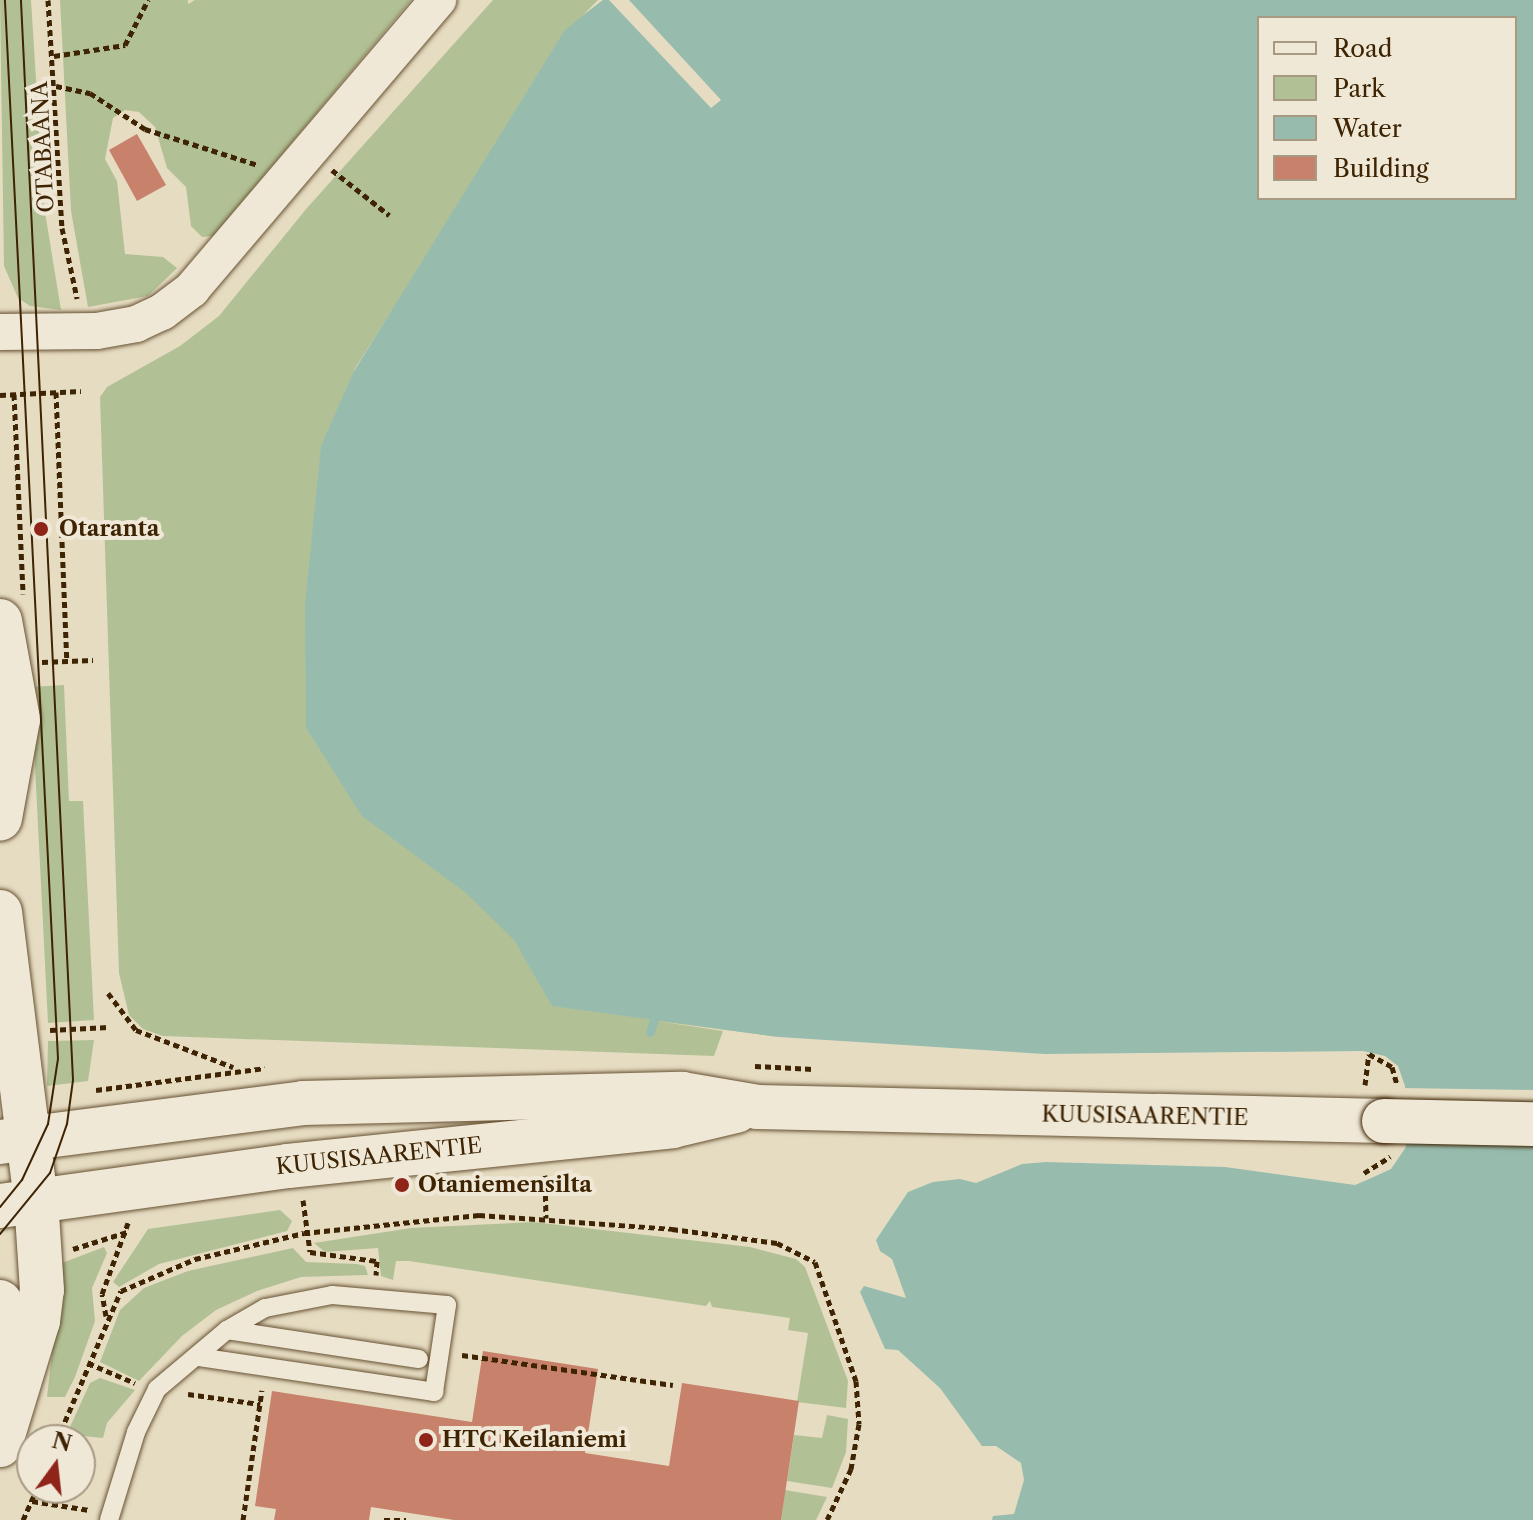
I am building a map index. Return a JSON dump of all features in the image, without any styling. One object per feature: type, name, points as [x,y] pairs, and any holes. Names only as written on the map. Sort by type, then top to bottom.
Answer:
[{"type":"main road","points":[[0,818],[18,719],[12,610]]},
{"type":"main road","points":[[0,912],[18,1203],[42,1290],[28,1365],[5,1425]]},
{"type":"main road","name":"KUUSISAARENTIE","points":[[15,1140],[303,1103],[682,1094],[758,1107],[1375,1102],[1533,1124]]},
{"type":"main road","name":"KUUSISAARENTIE","points":[[18,1203],[288,1166],[672,1126],[758,1107]]},
{"type":"main road","points":[[0,1302],[5,1425]]},
{"type":"street","points":[[0,332],[97,331],[162,312],[192,289],[438,0]]},
{"type":"lane","points":[[109,1520],[136,1432],[157,1389],[227,1330],[265,1308],[298,1299],[374,1296],[447,1305],[434,1392],[198,1357]]},
{"type":"lane","points":[[227,1330],[419,1359]]},
{"type":"path","name":"OTABAANA","points":[[48,0],[56,86],[62,228],[77,292]]},
{"type":"path","points":[[54,56],[125,45],[148,0]]},
{"type":"path","points":[[56,86],[90,93],[145,129],[287,175]]},
{"type":"path","points":[[325,164],[389,215]]},
{"type":"path","points":[[0,395],[81,391]]},
{"type":"path","points":[[56,392],[67,661]]},
{"type":"path","points":[[12,610],[14,394]]},
{"type":"path","points":[[108,993],[136,1030],[237,1069]]},
{"type":"path","points":[[1369,1054],[1375,1102]]},
{"type":"path","points":[[113,1086],[237,1069],[279,1068]]},
{"type":"path","points":[[303,1198],[304,1233],[310,1252],[377,1261],[376,1273]]},
{"type":"path","points":[[63,1424],[106,1317],[121,1291],[158,1271],[304,1233],[479,1215],[672,1229],[777,1243],[803,1251],[815,1262],[857,1396],[857,1449],[827,1520]]},
{"type":"path","points":[[106,1317],[102,1294],[128,1220]]},
{"type":"path","points":[[384,1520],[406,1520]]},
{"type":"green space","points":[[0,0],[31,0],[44,206],[61,310],[30,306],[18,298],[4,266]]},
{"type":"green space","points":[[60,0],[188,0],[188,4],[195,0],[411,0],[213,236],[202,237],[191,226],[186,187],[167,168],[155,127],[139,112],[125,110],[113,118],[105,159],[117,181],[125,254],[163,257],[177,268],[148,296],[88,307],[71,211]]},
{"type":"green space","points":[[493,0],[598,0],[583,15],[603,0],[465,195],[354,370],[779,1037],[657,1021],[723,1031],[714,1056],[163,1036],[143,1029],[129,1015],[119,973],[100,397],[107,387],[180,346],[219,316],[307,208]]},
{"type":"green space","points":[[64,685],[69,801],[83,801],[94,1020],[48,1023],[31,687]]},
{"type":"green space","points":[[94,1040],[88,1081],[47,1086],[48,1041]]},
{"type":"green space","points":[[280,1210],[292,1221],[287,1231],[159,1264],[119,1287],[113,1282],[148,1229]]},
{"type":"green space","points":[[533,1222],[750,1247],[796,1259],[805,1267],[848,1381],[846,1408],[797,1402],[808,1333],[788,1330],[790,1318],[712,1307],[710,1301],[706,1306],[409,1261],[396,1261],[393,1280],[381,1276],[378,1248],[325,1252],[314,1243],[411,1228]]},
{"type":"green space","points":[[104,1247],[107,1253],[92,1288],[95,1321],[75,1377],[65,1397],[47,1397],[62,1263]]},
{"type":"green space","points":[[293,1248],[306,1262],[357,1264],[365,1266],[368,1275],[301,1277],[257,1291],[216,1310],[182,1336],[139,1381],[100,1362],[120,1310],[144,1288],[188,1271]]},
{"type":"green space","points":[[100,1378],[135,1390],[107,1423],[103,1438],[96,1437],[96,1424],[71,1424],[90,1383]]},
{"type":"green space","points":[[827,1415],[848,1419],[846,1452],[832,1488],[787,1481],[794,1435],[822,1438]]},
{"type":"green space","points":[[785,1490],[827,1497],[816,1520],[781,1520]]},
{"type":"water","points":[[603,0],[1533,0],[1533,1520],[992,1520],[993,1516],[1014,1514],[1024,1480],[1021,1463],[996,1446],[982,1446],[940,1388],[898,1350],[885,1349],[860,1292],[864,1286],[906,1298],[892,1259],[880,1251],[876,1240],[908,1192],[933,1182],[960,1179],[976,1183],[1022,1164],[1046,1162],[1225,1167],[1355,1185],[1391,1169],[1406,1147],[1405,1086],[1398,1066],[1385,1056],[1363,1051],[1045,1054],[779,1037],[552,1006],[514,940],[466,893],[362,816],[306,728],[305,604],[321,446],[354,371],[565,30]]},
{"type":"pier","points":[[609,0],[629,0],[721,100],[711,108]]},
{"type":"pier","points":[[1401,1088],[1533,1090],[1533,1142],[1402,1140]]},
{"type":"building","points":[[137,134],[166,185],[137,201],[109,150]]},
{"type":"building","name":"HTC Keilaniemi","points":[[483,1351],[598,1369],[585,1453],[669,1466],[682,1383],[799,1401],[781,1520],[454,1520],[371,1507],[369,1520],[274,1520],[276,1509],[255,1506],[272,1391],[472,1422]]},
{"type":"waterway","points":[[650,1032],[654,1020]]},
{"type":"tram line","points":[[0,1207],[22,1180],[48,1124],[58,1059],[5,0]]},
{"type":"tram line","points":[[0,1234],[50,1173],[67,1124],[73,1080],[21,0]]},
{"type":"place","name":"Otaranta","points":[[41,529]]},
{"type":"place","name":"Otaniemensilta","points":[[402,1185]]},
{"type":"place","name":"HTC Keilaniemi","points":[[426,1440]]}]
